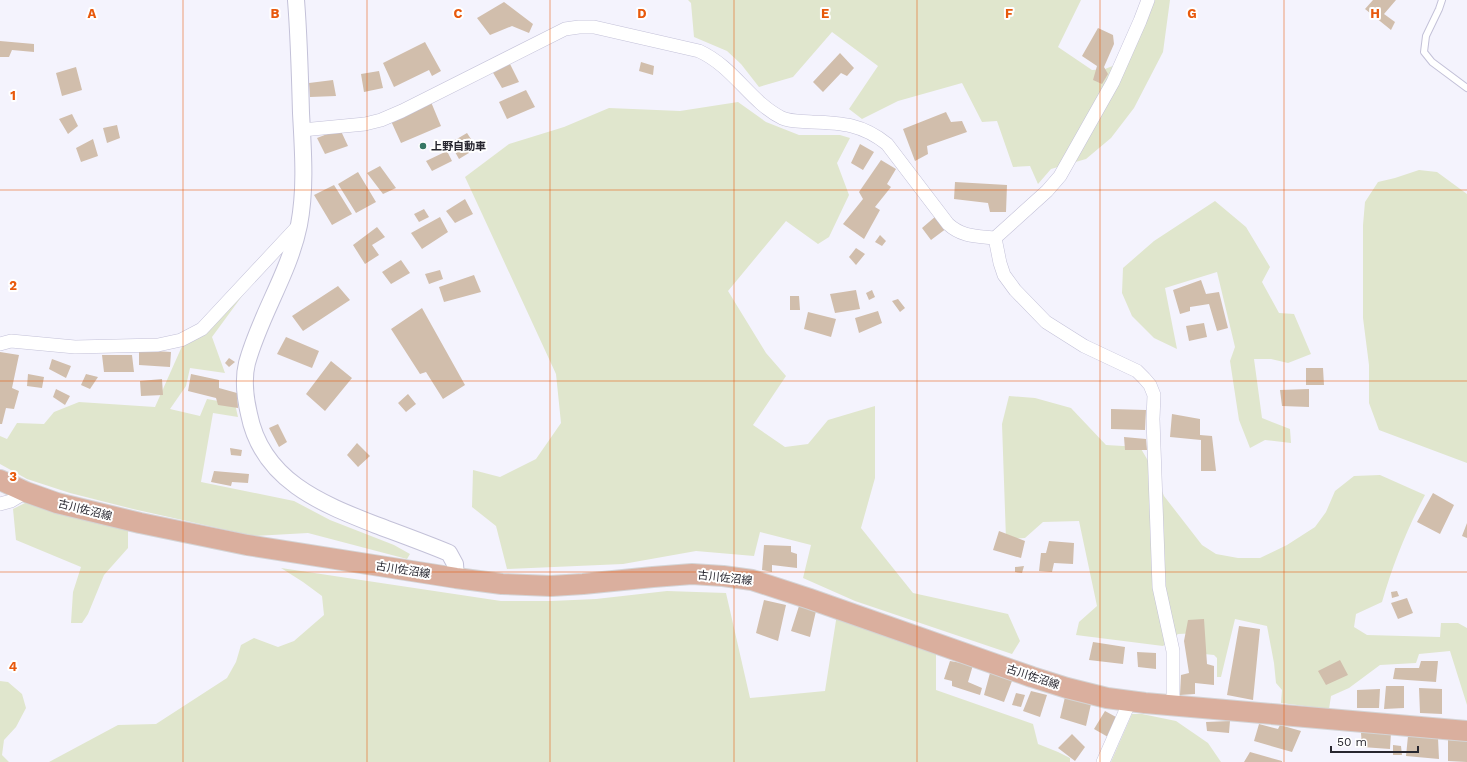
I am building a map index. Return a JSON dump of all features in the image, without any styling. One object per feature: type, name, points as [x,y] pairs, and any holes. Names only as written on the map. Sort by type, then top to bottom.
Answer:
[{"type":"main road","name":"古川佐沼線","points":[[0,480],[26,492],[85,510],[247,545],[456,578],[502,584],[551,586],[653,576],[692,574],[752,580],[1032,677],[1108,698],[1467,731]]},
{"type":"street","points":[[296,0],[302,130],[302,207],[292,252],[252,345],[247,365],[245,382],[250,421],[258,441],[280,473],[299,489],[320,502],[449,553],[455,564],[456,578]]},
{"type":"street","points":[[302,130],[365,124],[381,120],[408,108],[565,29],[594,27],[699,51],[711,56],[765,107],[784,118],[795,121],[845,124],[866,130],[887,144],[948,224],[956,231],[966,235],[995,238],[1047,191],[1060,176],[1113,82],[1148,0]]},
{"type":"street","points":[[0,344],[11,341],[75,347],[158,345],[181,340],[202,329],[299,225]]},
{"type":"street","points":[[995,238],[1004,275],[1019,295],[1046,322],[1084,346],[1137,371],[1150,385],[1154,395],[1153,420],[1159,587],[1173,651],[1173,705]]},
{"type":"street","points":[[0,504],[11,501],[26,492]]},
{"type":"street","points":[[1103,762],[1130,701]]},
{"type":"lane","points":[[1442,0],[1439,10],[1426,36],[1424,52],[1432,62],[1467,88]]},
{"type":"green space","points":[[688,0],[1081,0],[1058,47],[1092,70],[1105,69],[1130,59],[1154,0],[1170,0],[1163,52],[1134,108],[1111,138],[1086,159],[1051,169],[1038,184],[1030,166],[1013,167],[997,121],[982,122],[962,83],[898,101],[862,119],[849,109],[878,66],[832,32],[793,77],[759,87],[741,64],[727,51],[694,37],[691,3]]},
{"type":"green space","points":[[738,102],[766,122],[799,135],[840,135],[850,138],[837,163],[849,195],[829,237],[818,244],[786,221],[728,291],[766,353],[786,376],[753,425],[785,447],[808,444],[828,420],[875,406],[875,478],[861,528],[913,593],[1008,614],[1020,641],[1012,654],[855,601],[803,578],[811,545],[760,532],[754,556],[696,551],[623,564],[507,569],[496,526],[472,507],[473,470],[500,477],[536,459],[561,423],[556,374],[465,177],[509,144],[564,127],[609,108],[680,111]]},
{"type":"green space","points":[[1419,170],[1437,172],[1467,194],[1467,463],[1379,430],[1369,403],[1369,365],[1363,318],[1363,225],[1365,202],[1378,182]]},
{"type":"green space","points":[[1215,201],[1246,227],[1270,267],[1262,282],[1279,313],[1294,314],[1311,354],[1288,363],[1271,359],[1254,359],[1262,418],[1290,429],[1291,443],[1265,440],[1250,448],[1239,420],[1230,361],[1235,347],[1217,272],[1165,288],[1177,349],[1154,338],[1132,316],[1122,293],[1123,268],[1154,241]]},
{"type":"green space","points":[[245,292],[212,337],[225,373],[190,368],[186,386],[170,409],[200,416],[207,399],[235,404],[238,417],[213,413],[201,482],[294,501],[330,520],[394,545],[410,554],[407,559],[308,533],[254,536],[133,509],[70,493],[27,479],[0,464],[0,436],[7,439],[17,423],[44,424],[54,412],[79,402],[155,407],[183,344]]},
{"type":"green space","points":[[1009,396],[1035,398],[1071,408],[1106,445],[1140,447],[1154,471],[1164,496],[1202,545],[1216,554],[1238,558],[1260,558],[1287,545],[1315,527],[1326,512],[1335,491],[1354,476],[1380,475],[1425,495],[1401,547],[1382,602],[1356,614],[1354,627],[1367,635],[1440,637],[1441,623],[1458,623],[1467,628],[1467,705],[1450,651],[1419,654],[1416,663],[1380,665],[1349,688],[1331,696],[1329,709],[1281,703],[1282,690],[1276,683],[1267,626],[1235,619],[1221,677],[1217,677],[1217,658],[1214,655],[1204,654],[1201,633],[1178,634],[1163,646],[1076,635],[1079,622],[1097,606],[1079,521],[1043,522],[1025,538],[1006,539],[1002,424]]},
{"type":"green space","points":[[27,502],[128,530],[128,548],[104,575],[88,614],[82,623],[71,623],[73,592],[81,567],[16,540],[13,509]]},
{"type":"green space","points":[[281,568],[501,601],[596,599],[667,591],[726,593],[750,698],[825,691],[837,614],[936,654],[936,690],[1033,724],[1038,744],[1070,758],[1070,762],[49,762],[118,725],[156,724],[227,678],[236,662],[241,645],[254,638],[278,647],[294,641],[324,615],[322,596]]},
{"type":"green space","points":[[0,681],[8,682],[22,694],[26,708],[16,727],[4,740],[2,755],[9,762],[0,762]]},
{"type":"green space","points":[[1132,714],[1142,714],[1176,721],[1208,743],[1221,762],[1111,762]]},
{"type":"building","points":[[1373,0],[1396,0],[1384,14],[1395,22],[1391,30],[1365,9]]},
{"type":"building","points":[[504,2],[533,24],[529,33],[512,26],[490,35],[477,18]]},
{"type":"building","points":[[1098,28],[1113,35],[1114,44],[1104,67],[1108,74],[1102,84],[1093,80],[1097,66],[1082,56]]},
{"type":"building","points":[[0,41],[34,44],[34,52],[12,50],[9,57],[0,57]]},
{"type":"building","points":[[425,42],[441,71],[432,76],[429,70],[394,87],[383,63]]},
{"type":"building","points":[[840,53],[854,68],[847,76],[841,73],[823,92],[813,82]]},
{"type":"building","points":[[509,62],[519,82],[502,88],[492,71]]},
{"type":"building","points":[[641,62],[654,66],[653,75],[639,71]]},
{"type":"building","points":[[76,67],[82,90],[62,96],[56,73]]},
{"type":"building","points":[[379,71],[383,88],[364,92],[361,74]]},
{"type":"building","points":[[333,80],[336,96],[310,97],[309,83]]},
{"type":"building","points":[[526,90],[535,107],[507,119],[499,102]]},
{"type":"building","points":[[431,102],[441,126],[401,143],[391,121]]},
{"type":"building","points":[[946,112],[951,122],[962,121],[967,132],[927,146],[928,154],[915,161],[903,129]]},
{"type":"building","points":[[72,114],[78,126],[68,134],[59,119]]},
{"type":"building","points":[[117,125],[120,138],[107,143],[103,128]]},
{"type":"building","points":[[340,129],[348,146],[325,154],[317,138]]},
{"type":"building","points":[[467,133],[477,148],[459,159],[450,143]]},
{"type":"building","points":[[93,139],[98,156],[81,162],[76,148]]},
{"type":"building","points":[[860,144],[874,152],[863,170],[851,163]]},
{"type":"building","points":[[447,151],[452,161],[432,171],[426,161]]},
{"type":"building","points":[[881,160],[896,169],[887,184],[891,187],[875,207],[880,210],[864,239],[843,224],[863,199],[859,192]]},
{"type":"building","points":[[380,166],[396,188],[383,194],[367,173]]},
{"type":"building","points":[[358,172],[376,202],[356,213],[338,184]]},
{"type":"building","points":[[955,182],[1007,185],[1006,212],[990,212],[988,203],[954,199]]},
{"type":"building","points":[[334,185],[352,214],[332,225],[314,195]]},
{"type":"building","points":[[465,199],[473,214],[455,223],[446,211]]},
{"type":"building","points":[[424,209],[429,217],[419,222],[414,214]]},
{"type":"building","points":[[936,216],[947,228],[931,240],[922,228]]},
{"type":"building","points":[[440,217],[448,232],[422,249],[411,233]]},
{"type":"building","points":[[377,227],[385,237],[372,245],[379,255],[365,264],[353,245]]},
{"type":"building","points":[[880,235],[886,241],[882,246],[875,242]]},
{"type":"building","points":[[856,248],[865,254],[856,265],[849,257]]},
{"type":"building","points":[[401,260],[410,273],[391,284],[382,272]]},
{"type":"building","points":[[440,270],[443,279],[429,284],[425,274]]},
{"type":"building","points":[[474,275],[481,292],[444,302],[439,287]]},
{"type":"building","points":[[1201,280],[1206,294],[1219,292],[1228,328],[1217,331],[1209,304],[1190,307],[1190,311],[1180,314],[1173,290]]},
{"type":"building","points":[[338,286],[350,300],[303,331],[292,316]]},
{"type":"building","points":[[856,290],[860,309],[835,313],[830,294]]},
{"type":"building","points":[[872,290],[875,297],[869,300],[866,293]]},
{"type":"building","points":[[790,296],[799,296],[800,310],[790,310]]},
{"type":"building","points":[[898,299],[905,308],[900,312],[892,301]]},
{"type":"building","points":[[422,308],[465,385],[443,399],[426,372],[420,374],[391,329]]},
{"type":"building","points":[[878,311],[882,323],[859,333],[855,318]]},
{"type":"building","points":[[808,312],[836,319],[831,337],[804,329]]},
{"type":"building","points":[[1204,323],[1207,337],[1189,341],[1186,326]]},
{"type":"building","points":[[286,337],[319,351],[312,368],[277,354]]},
{"type":"building","points":[[139,350],[171,352],[170,367],[139,365]]},
{"type":"building","points":[[0,352],[19,355],[12,388],[19,391],[14,409],[6,408],[2,424],[0,424]]},
{"type":"building","points":[[102,355],[132,355],[134,372],[104,372]]},
{"type":"building","points":[[229,358],[235,362],[229,367],[225,363]]},
{"type":"building","points":[[52,359],[71,366],[66,378],[49,369]]},
{"type":"building","points":[[331,361],[352,378],[325,411],[306,394]]},
{"type":"building","points":[[1306,368],[1323,368],[1324,385],[1306,385]]},
{"type":"building","points":[[28,374],[44,377],[42,388],[27,386]]},
{"type":"building","points":[[86,374],[98,377],[90,389],[81,385]]},
{"type":"building","points":[[191,374],[219,380],[219,388],[237,393],[238,408],[218,405],[216,398],[188,391]]},
{"type":"building","points":[[162,379],[163,395],[141,396],[140,381]]},
{"type":"building","points":[[56,389],[70,396],[65,405],[53,397]]},
{"type":"building","points":[[1309,389],[1309,407],[1282,406],[1280,390]]},
{"type":"building","points":[[408,394],[416,404],[406,412],[398,403]]},
{"type":"building","points":[[1111,409],[1146,410],[1145,430],[1111,429]]},
{"type":"building","points":[[1172,414],[1200,419],[1200,435],[1212,436],[1216,471],[1201,471],[1201,440],[1170,437]]},
{"type":"building","points":[[278,424],[287,442],[279,447],[269,428]]},
{"type":"building","points":[[1124,437],[1146,439],[1147,450],[1125,450]]},
{"type":"building","points":[[357,443],[370,456],[358,467],[347,455]]},
{"type":"building","points":[[230,448],[242,450],[241,456],[231,455]]},
{"type":"building","points":[[214,471],[249,474],[248,483],[232,482],[231,486],[211,482]]},
{"type":"building","points":[[1433,493],[1454,505],[1440,534],[1417,522]]},
{"type":"building","points":[[1467,523],[1467,538],[1462,536]]},
{"type":"building","points":[[999,531],[1025,541],[1021,558],[993,550]]},
{"type":"building","points":[[1049,541],[1074,543],[1073,564],[1054,563],[1052,572],[1039,571],[1041,553],[1046,553]]},
{"type":"building","points":[[764,545],[791,546],[791,552],[797,554],[797,568],[772,565],[772,572],[762,570]]},
{"type":"building","points":[[1024,566],[1022,573],[1015,572],[1015,567]]},
{"type":"building","points":[[1397,591],[1399,596],[1392,598],[1391,592]]},
{"type":"building","points":[[1407,598],[1413,613],[1398,619],[1391,603]]},
{"type":"building","points":[[764,600],[786,605],[778,641],[756,633]]},
{"type":"building","points":[[799,606],[816,611],[810,637],[791,631]]},
{"type":"building","points":[[1204,619],[1207,664],[1214,666],[1214,685],[1195,683],[1195,694],[1180,695],[1181,675],[1189,673],[1184,641],[1188,620]]},
{"type":"building","points":[[1239,626],[1260,629],[1253,700],[1227,695]]},
{"type":"building","points":[[1093,642],[1125,647],[1123,664],[1089,660]]},
{"type":"building","points":[[1137,652],[1156,653],[1156,669],[1138,667]]},
{"type":"building","points":[[1340,660],[1348,675],[1326,685],[1318,671]]},
{"type":"building","points":[[950,661],[973,665],[968,682],[982,688],[980,695],[952,686],[952,681],[944,679]]},
{"type":"building","points":[[1421,661],[1438,661],[1436,682],[1393,679],[1395,668],[1419,668]]},
{"type":"building","points":[[990,673],[1012,681],[1004,702],[984,695]]},
{"type":"building","points":[[1386,686],[1404,686],[1404,708],[1384,709]]},
{"type":"building","points":[[1419,688],[1442,689],[1442,714],[1420,713]]},
{"type":"building","points":[[1380,689],[1379,708],[1357,708],[1357,690]]},
{"type":"building","points":[[1031,691],[1047,695],[1040,717],[1023,711]]},
{"type":"building","points":[[1016,693],[1025,695],[1021,707],[1012,705]]},
{"type":"building","points":[[1065,697],[1091,704],[1086,726],[1060,718]]},
{"type":"building","points":[[1105,711],[1116,717],[1108,737],[1094,729]]},
{"type":"building","points":[[1230,721],[1229,733],[1207,731],[1206,722]]},
{"type":"building","points":[[1259,724],[1278,729],[1280,725],[1301,731],[1292,752],[1254,741]]},
{"type":"building","points":[[1391,732],[1390,749],[1362,747],[1361,733]]},
{"type":"building","points":[[1072,734],[1085,747],[1075,761],[1058,748]]},
{"type":"building","points":[[1408,736],[1438,738],[1439,759],[1406,756]]},
{"type":"building","points":[[1448,740],[1467,741],[1467,762],[1448,761]]},
{"type":"building","points":[[1393,745],[1401,746],[1402,755],[1393,755]]},
{"type":"building","points":[[1250,752],[1282,761],[1282,762],[1244,762]]},
{"type":"place","name":"上野自動車","points":[[423,146]]}]
